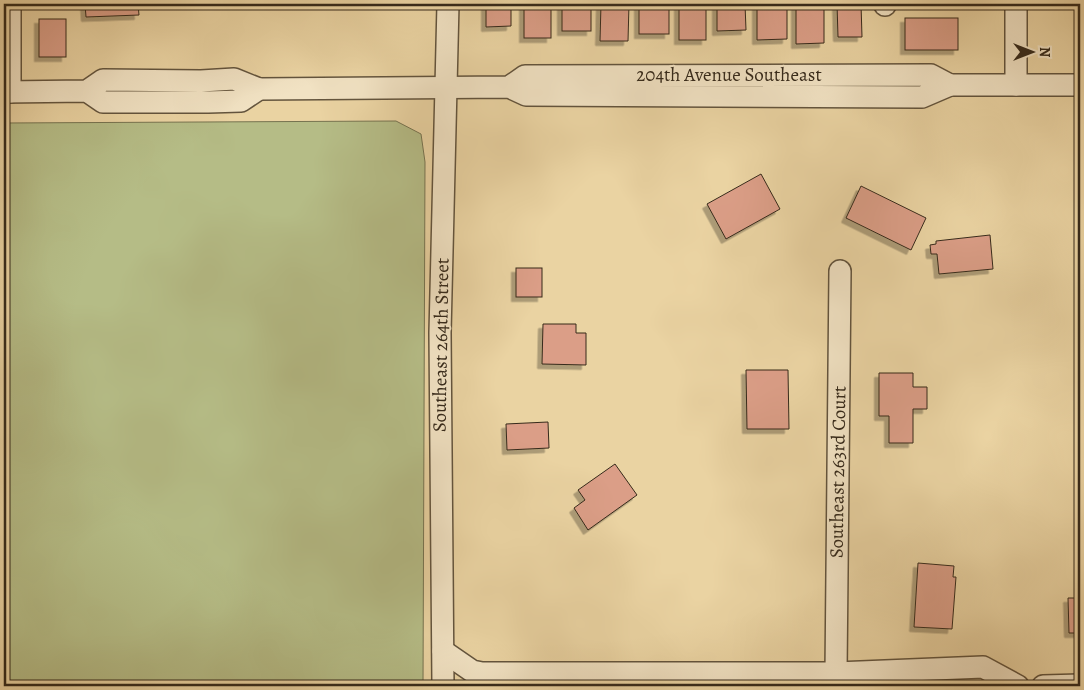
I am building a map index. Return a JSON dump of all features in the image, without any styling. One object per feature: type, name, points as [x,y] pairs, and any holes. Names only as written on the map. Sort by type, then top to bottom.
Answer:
[{"type":"street","points":[[7,92],[10,4]]},
{"type":"street","name":"Southeast 264th Street","points":[[443,686],[440,514],[440,333],[448,4]]},
{"type":"street","points":[[1016,5],[1016,85]]},
{"type":"street","name":"204th Avenue Southeast","points":[[7,92],[87,91],[103,102],[208,102],[241,101],[259,89],[509,87],[526,96],[922,97],[950,85],[1080,85]]},
{"type":"street","name":"Southeast 263rd Court","points":[[836,673],[840,271]]},
{"type":"street","points":[[443,650],[462,666],[482,673],[836,673],[983,667],[1018,686]]},
{"type":"street","points":[[1043,686],[1080,685]]},
{"type":"path","points":[[885,4],[1016,5]]},
{"type":"green space","points":[[396,121],[421,134],[425,162],[423,686],[4,686],[4,123]]},
{"type":"building","points":[[85,4],[138,4],[139,15],[86,17]]},
{"type":"building","points":[[486,4],[511,4],[511,26],[486,27]]},
{"type":"building","points":[[524,4],[551,4],[551,38],[524,38]]},
{"type":"building","points":[[562,4],[591,4],[591,31],[562,31]]},
{"type":"building","points":[[601,4],[629,4],[628,41],[600,41]]},
{"type":"building","points":[[639,4],[669,4],[669,34],[639,34]]},
{"type":"building","points":[[679,4],[706,4],[706,40],[679,40]]},
{"type":"building","points":[[717,4],[745,4],[746,30],[717,31]]},
{"type":"building","points":[[757,4],[787,4],[787,39],[757,40]]},
{"type":"building","points":[[796,4],[824,4],[824,43],[796,44]]},
{"type":"building","points":[[837,4],[861,4],[862,37],[838,37]]},
{"type":"building","points":[[905,18],[958,18],[958,50],[905,50]]},
{"type":"building","points":[[39,19],[66,19],[66,57],[39,57]]},
{"type":"building","points":[[761,174],[780,209],[726,239],[707,204]]},
{"type":"building","points":[[861,186],[926,218],[911,250],[846,218]]},
{"type":"building","points":[[990,235],[993,269],[939,274],[937,254],[931,254],[930,245],[936,244],[936,241]]},
{"type":"building","points":[[516,268],[542,268],[542,297],[516,297]]},
{"type":"building","points":[[543,324],[576,324],[576,333],[586,333],[586,365],[542,364]]},
{"type":"building","points":[[746,370],[788,370],[789,429],[747,429]]},
{"type":"building","points":[[879,373],[913,373],[913,387],[927,387],[927,409],[913,409],[913,443],[889,443],[889,416],[879,416]]},
{"type":"building","points":[[548,422],[549,448],[507,450],[506,424]]},
{"type":"building","points":[[615,464],[637,495],[588,530],[574,508],[585,500],[578,490]]},
{"type":"building","points":[[918,563],[954,566],[953,577],[956,577],[952,629],[914,627]]},
{"type":"building","points":[[1068,598],[1080,598],[1080,633],[1069,633]]}]
